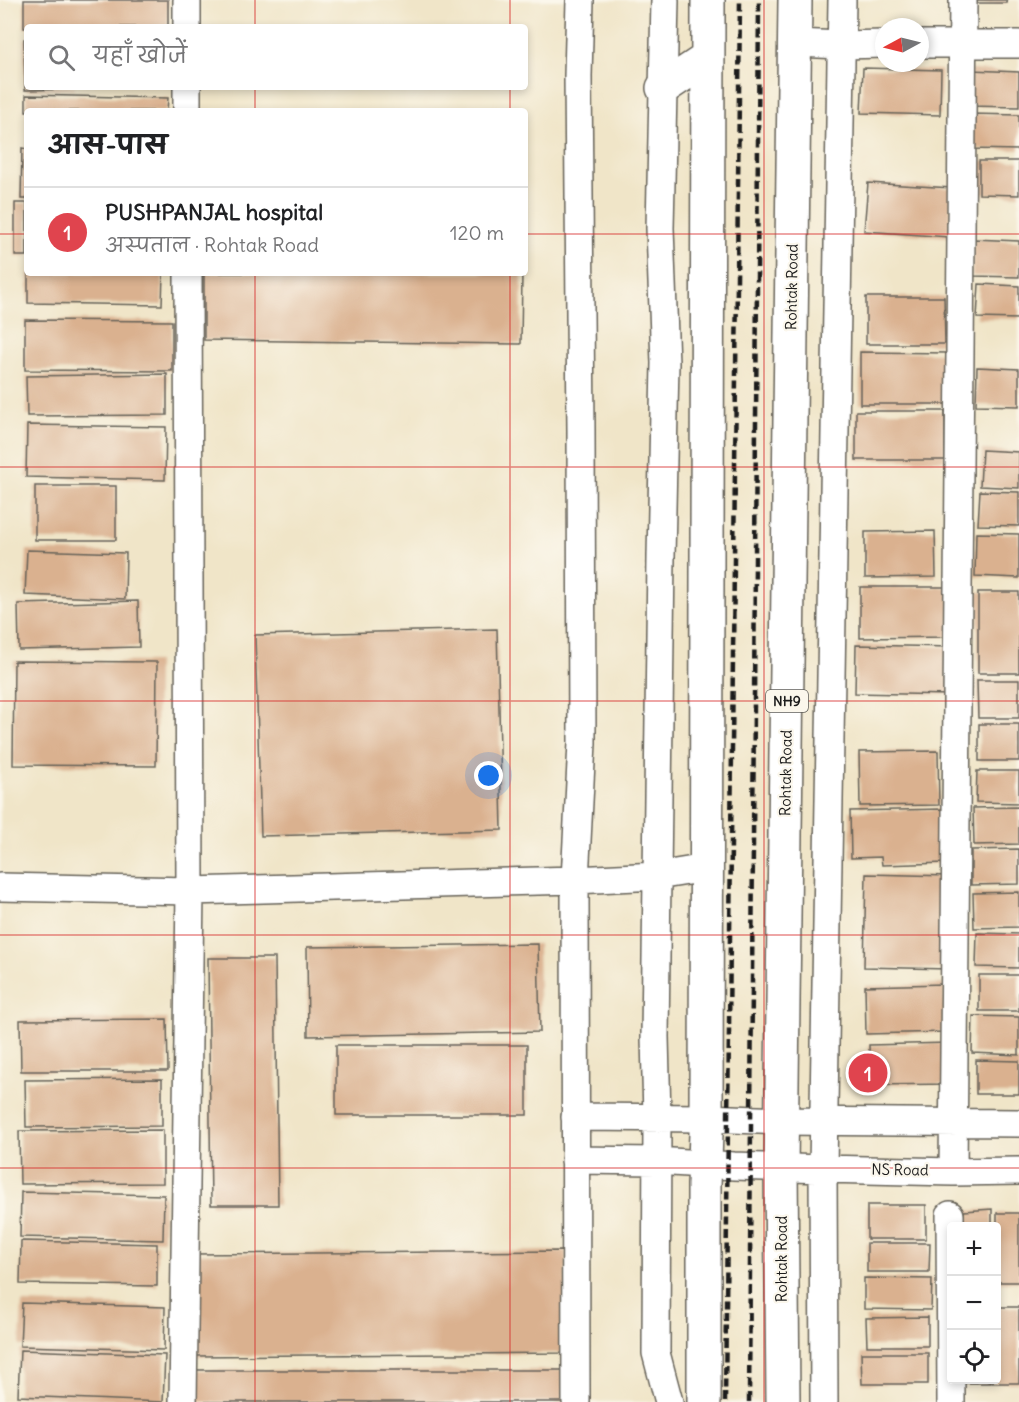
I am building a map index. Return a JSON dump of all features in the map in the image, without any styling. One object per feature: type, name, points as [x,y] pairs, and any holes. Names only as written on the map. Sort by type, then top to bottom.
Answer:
[{"type":"highway","points":[[705,1402],[708,0]]},
{"type":"highway","name":"Rohtak Road","points":[[783,1402],[781,1168],[795,0]]},
{"type":"highway","points":[[663,88],[708,58]]},
{"type":"street","points":[[187,0],[187,24]]},
{"type":"street","points":[[576,1402],[575,880],[582,743],[582,430],[578,88],[580,0]]},
{"type":"street","points":[[665,0],[660,228],[665,363],[655,1037],[656,1353],[669,1402]]},
{"type":"street","points":[[824,1402],[823,1169],[842,0]]},
{"type":"street","points":[[953,1172],[963,0]]},
{"type":"street","points":[[795,43],[875,44]]},
{"type":"street","points":[[929,44],[1019,44]]},
{"type":"street","points":[[187,90],[187,108]]},
{"type":"street","points":[[183,1402],[190,891],[188,276]]},
{"type":"street","points":[[0,886],[190,891],[575,880],[657,876],[706,868]]},
{"type":"street","points":[[575,1117],[1019,1123]]},
{"type":"street","name":"NS Road","points":[[575,1160],[656,1161],[781,1168],[953,1172],[1019,1171]]},
{"type":"street","points":[[950,1215],[951,1402]]},
{"type":"building","points":[[24,0],[168,0],[168,24],[24,24]]},
{"type":"building","points":[[977,0],[1007,0],[1007,3],[977,3]]},
{"type":"building","points":[[863,68],[875,68],[875,72],[941,70],[940,115],[861,113]]},
{"type":"building","points":[[971,70],[1019,72],[1019,107],[969,106]]},
{"type":"building","points":[[26,95],[168,98],[167,108],[26,108]]},
{"type":"building","points":[[970,114],[1019,115],[1019,150],[970,149]]},
{"type":"building","points":[[22,148],[24,148],[24,199],[21,199]]},
{"type":"building","points":[[979,161],[1019,161],[1019,195],[979,194]]},
{"type":"building","points":[[868,183],[952,188],[949,237],[864,231]]},
{"type":"building","points":[[15,203],[24,203],[24,256],[15,256]]},
{"type":"building","points":[[973,239],[1019,241],[1019,277],[972,276]]},
{"type":"building","points":[[28,276],[163,276],[162,305],[28,303]]},
{"type":"building","points":[[204,276],[522,276],[521,344],[204,340]]},
{"type":"building","points":[[979,284],[1019,286],[1019,319],[977,318]]},
{"type":"building","points":[[866,297],[944,297],[945,344],[866,344]]},
{"type":"building","points":[[25,320],[172,321],[172,371],[25,370]]},
{"type":"building","points":[[860,352],[949,353],[949,404],[860,404]]},
{"type":"building","points":[[977,367],[1019,369],[1019,406],[976,405]]},
{"type":"building","points":[[167,374],[167,415],[27,416],[26,376]]},
{"type":"building","points":[[856,411],[945,411],[945,460],[856,460]]},
{"type":"building","points":[[27,425],[166,427],[165,480],[26,477]]},
{"type":"building","points":[[982,450],[1019,452],[1019,488],[980,486]]},
{"type":"building","points":[[35,486],[116,486],[116,540],[35,540]]},
{"type":"building","points":[[980,491],[1019,492],[1019,526],[978,525]]},
{"type":"building","points":[[935,531],[936,577],[865,578],[865,532]]},
{"type":"building","points":[[976,533],[1019,534],[1019,578],[975,576]]},
{"type":"building","points":[[27,550],[126,553],[125,599],[25,595]]},
{"type":"building","points":[[860,587],[950,587],[950,637],[860,638]]},
{"type":"building","points":[[978,592],[1019,592],[1019,673],[978,673]]},
{"type":"building","points":[[138,601],[139,647],[19,650],[18,604]]},
{"type":"building","points":[[497,629],[502,830],[261,836],[255,635]]},
{"type":"building","points":[[856,645],[952,647],[951,695],[855,693]]},
{"type":"building","points":[[14,661],[157,662],[156,766],[13,765]]},
{"type":"building","points":[[977,680],[1019,680],[1019,718],[978,718]]},
{"type":"building","points":[[979,724],[1019,724],[1019,761],[979,761]]},
{"type":"building","points":[[938,751],[939,805],[860,806],[859,752]]},
{"type":"building","points":[[977,771],[1019,771],[1019,803],[976,802]]},
{"type":"building","points":[[1019,807],[1019,844],[974,845],[973,808]]},
{"type":"building","points":[[944,809],[946,863],[882,865],[881,857],[851,858],[850,811]]},
{"type":"building","points":[[1019,849],[1019,884],[971,885],[971,850]]},
{"type":"building","points":[[866,874],[950,876],[948,969],[864,967]]},
{"type":"building","points":[[1019,892],[1019,927],[974,928],[973,893]]},
{"type":"building","points":[[977,933],[1019,934],[1019,968],[976,967]]},
{"type":"building","points":[[538,944],[540,1032],[308,1036],[307,947]]},
{"type":"building","points":[[208,958],[275,958],[278,1205],[211,1205]]},
{"type":"building","points":[[979,975],[1019,975],[1019,1011],[979,1011]]},
{"type":"building","points":[[944,984],[945,1032],[866,1034],[865,986]]},
{"type":"building","points":[[973,1016],[1019,1017],[1019,1055],[972,1053]]},
{"type":"building","points":[[167,1019],[168,1071],[21,1071],[20,1020]]},
{"type":"building","points":[[949,1043],[950,1084],[870,1085],[869,1045]]},
{"type":"building","points":[[336,1045],[527,1045],[527,1115],[336,1115]]},
{"type":"building","points":[[976,1060],[1019,1061],[1019,1094],[976,1094]]},
{"type":"building","points":[[162,1079],[162,1126],[26,1127],[25,1080]]},
{"type":"building","points":[[163,1130],[163,1183],[20,1184],[19,1131]]},
{"type":"building","points":[[21,1192],[164,1195],[163,1240],[20,1237]]},
{"type":"building","points":[[867,1205],[926,1205],[926,1239],[867,1239]]},
{"type":"building","points":[[992,1209],[992,1222],[964,1222],[964,1211]]},
{"type":"building","points":[[997,1213],[1019,1213],[1019,1282],[1001,1282],[1001,1222],[997,1222]]},
{"type":"building","points":[[21,1241],[157,1244],[157,1286],[20,1284]]},
{"type":"building","points":[[867,1243],[930,1243],[929,1272],[867,1272]]},
{"type":"building","points":[[566,1251],[567,1353],[193,1356],[192,1254]]},
{"type":"building","points":[[864,1278],[932,1279],[931,1310],[864,1309]]},
{"type":"building","points":[[22,1303],[165,1307],[164,1350],[20,1346]]},
{"type":"building","points":[[1001,1307],[1019,1307],[1019,1383],[1001,1383]]},
{"type":"building","points":[[928,1317],[928,1346],[867,1346],[866,1318]]},
{"type":"building","points":[[20,1350],[165,1355],[163,1402],[18,1396]]},
{"type":"building","points":[[861,1353],[928,1353],[928,1384],[862,1384]]},
{"type":"building","points":[[197,1370],[564,1370],[564,1402],[197,1402]]},
{"type":"railway","points":[[725,1402],[740,0]]},
{"type":"railway","points":[[749,1402],[759,0]]},
{"type":"place","name":"PUSHPANJAL hospital","points":[[868,1073]]}]
